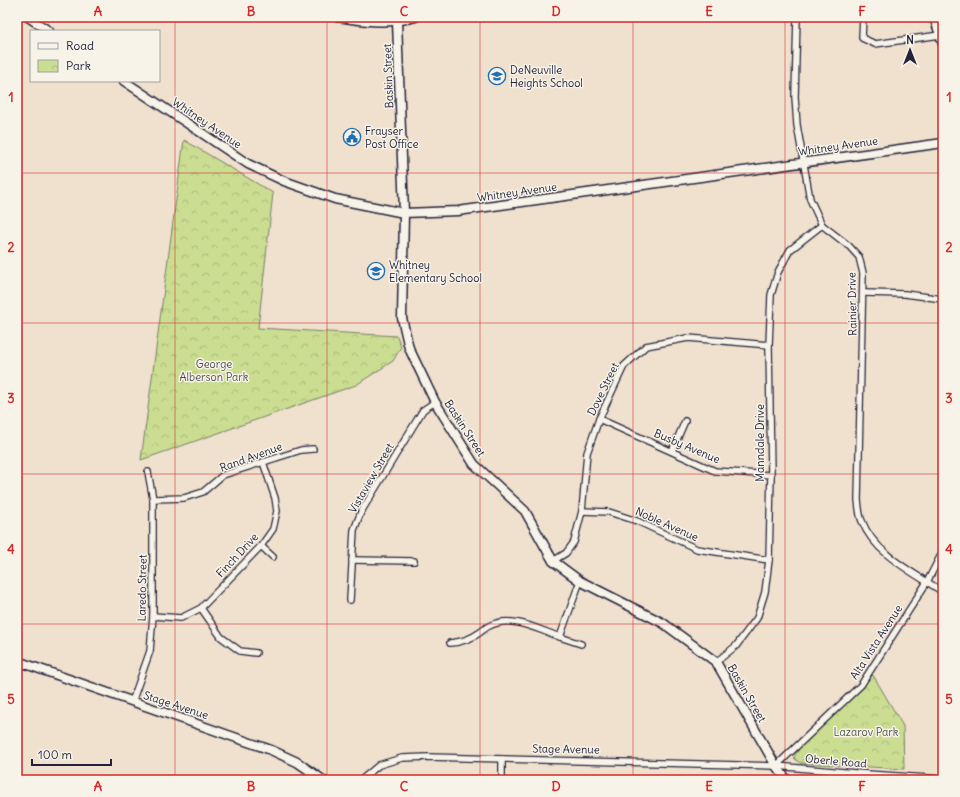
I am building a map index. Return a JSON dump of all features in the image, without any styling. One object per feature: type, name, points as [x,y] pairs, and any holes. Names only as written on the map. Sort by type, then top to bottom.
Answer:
[{"type":"main road","points":[[28,17],[48,30]]},
{"type":"main road","points":[[336,17],[397,22],[416,17]]},
{"type":"main road","points":[[934,17],[943,44]]},
{"type":"main road","name":"Baskin Street","points":[[397,22],[404,213],[402,318],[409,348],[435,402],[474,464],[525,511],[553,561],[580,581],[663,623],[716,662],[776,766],[787,780]]},
{"type":"main road","name":"Whitney Avenue","points":[[125,82],[248,164],[284,181],[336,199],[404,213],[458,211],[943,143]]},
{"type":"main road","name":"Stage Avenue","points":[[17,661],[271,750],[297,762],[323,780]]},
{"type":"street","name":"Rainier Drive","points":[[797,17],[795,97],[802,162],[810,199],[822,225],[849,246],[859,257],[863,273],[864,293],[858,500],[862,522],[875,543],[891,558],[943,592]]},
{"type":"street","points":[[863,17],[862,38],[875,44],[940,35]]},
{"type":"street","name":"Manndale Drive","points":[[716,662],[736,646],[757,618],[765,592],[769,560],[771,475],[769,345],[771,295],[778,272],[790,250],[822,225]]},
{"type":"street","points":[[864,293],[905,294],[943,299]]},
{"type":"street","name":"Dove Street","points":[[553,561],[566,553],[574,542],[582,511],[587,453],[599,419],[624,366],[646,346],[688,338],[769,345]]},
{"type":"street","name":"Vistaview Street","points":[[350,600],[354,530],[361,512],[423,410],[435,402]]},
{"type":"street","name":"Busby Avenue","points":[[599,419],[715,471],[771,475]]},
{"type":"street","points":[[672,451],[685,422]]},
{"type":"street","name":"Rand Avenue","points":[[153,499],[184,498],[203,492],[223,475],[301,450],[313,449]]},
{"type":"street","name":"Finch Drive","points":[[153,616],[181,618],[201,608],[261,546],[273,529],[277,511],[275,498],[263,462]]},
{"type":"street","name":"Laredo Street","points":[[132,702],[150,651],[153,616],[153,499],[148,472]]},
{"type":"street","name":"Noble Avenue","points":[[582,511],[609,512],[637,521],[697,549],[769,560]]},
{"type":"street","points":[[261,546],[273,557]]},
{"type":"street","name":"Alta Vista Avenue","points":[[776,766],[861,685],[927,582],[943,551]]},
{"type":"street","points":[[352,560],[414,561]]},
{"type":"street","points":[[560,637],[580,581]]},
{"type":"street","points":[[201,608],[221,637],[240,651],[256,653]]},
{"type":"street","points":[[450,643],[466,641],[489,626],[502,622],[517,623],[581,644]]},
{"type":"street","name":"Stage Avenue","points":[[361,780],[379,765],[402,758],[428,757],[776,766]]},
{"type":"street","points":[[502,759],[502,780]]},
{"type":"street","name":"Oberle Road","points":[[776,766],[943,779]]},
{"type":"green space","name":"George Alberson Park","points":[[184,140],[273,193],[258,328],[397,336],[401,347],[393,361],[356,385],[141,460]]},
{"type":"green space","name":"Lazarov Park","points":[[873,675],[903,726],[904,769],[800,763],[794,758],[796,753],[807,740]]},
{"type":"place","name":"DeNeuville Heights School","points":[[497,76]]},
{"type":"place","name":"Frayser Post Office","points":[[352,137]]},
{"type":"place","name":"Whitney Elementary School","points":[[376,271]]}]
